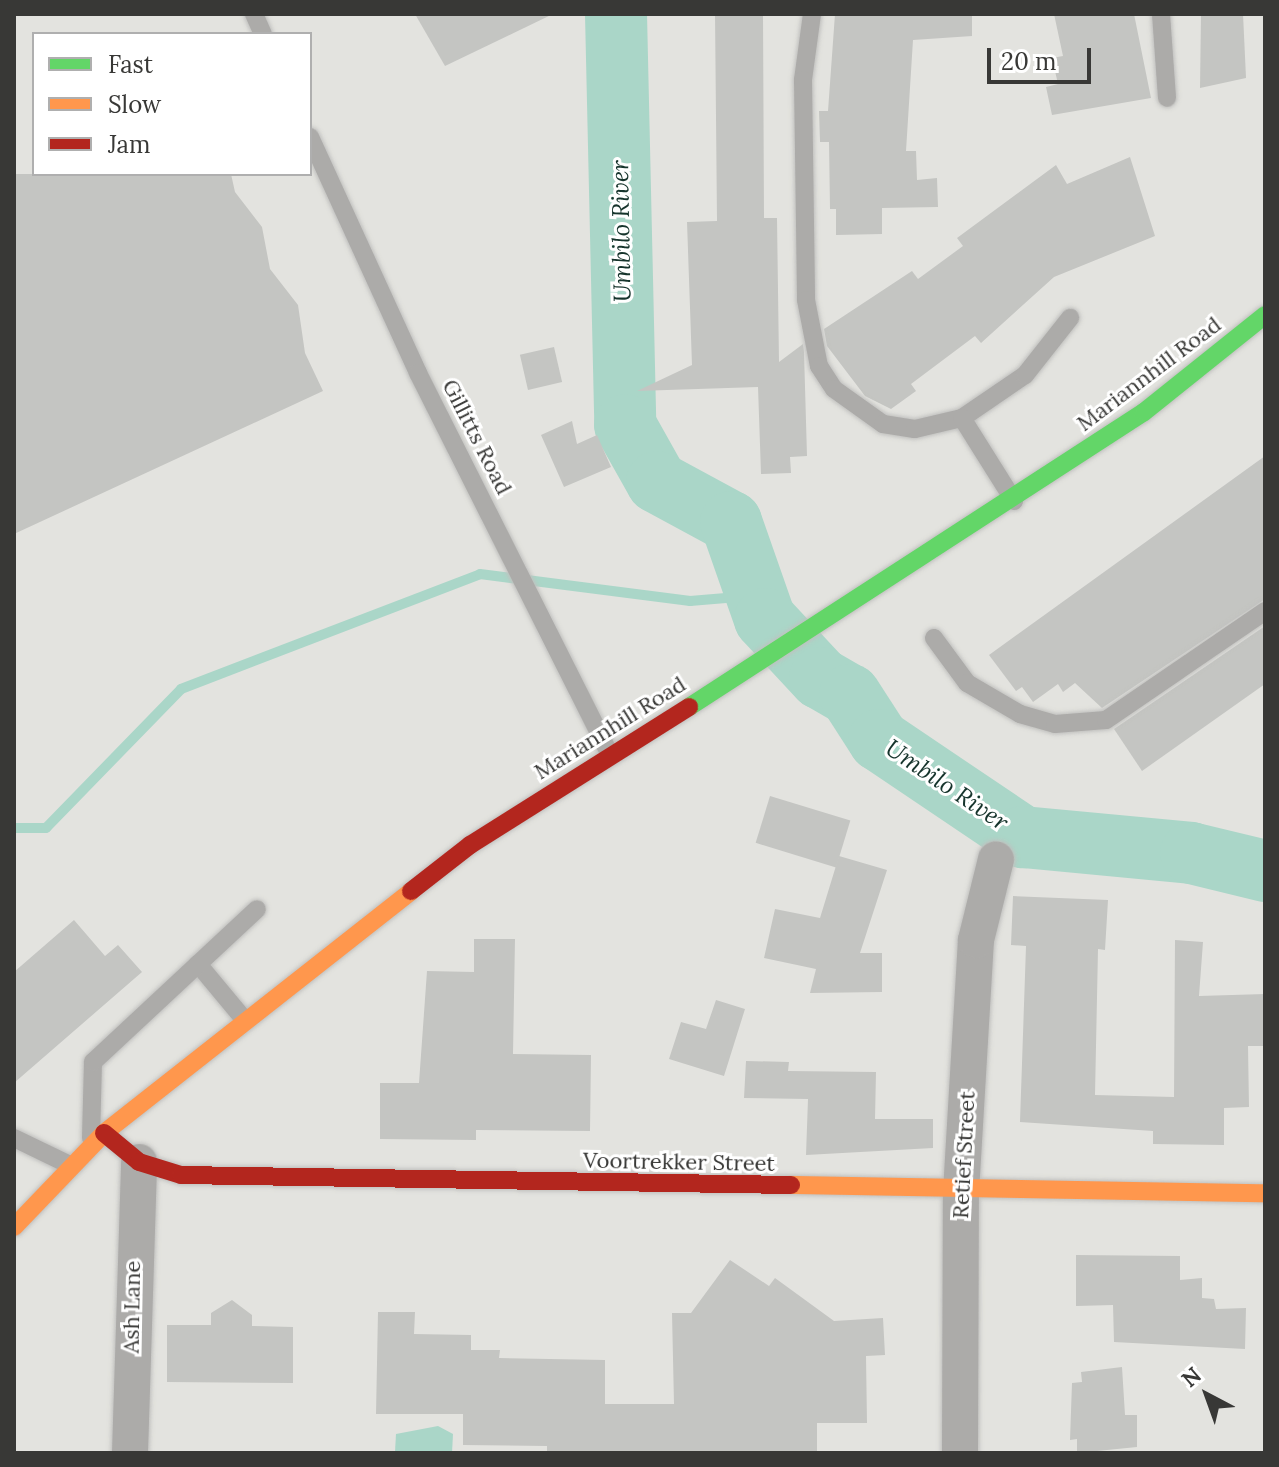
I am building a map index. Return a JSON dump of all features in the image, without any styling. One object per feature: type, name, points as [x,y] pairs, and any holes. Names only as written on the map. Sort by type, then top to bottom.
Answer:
[{"type":"street","name":"Mariannhill Road","points":[[14,1227],[98,1139],[243,1018],[470,845],[1014,501],[1144,412],[1265,315]]},
{"type":"street","name":"Retief Street","points":[[960,1453],[961,1192],[976,940],[996,859]]},
{"type":"street","name":"Voortrekker Street","points":[[98,1139],[139,1162],[181,1175],[961,1192],[1265,1193]]},
{"type":"street","name":"Ash Lane","points":[[130,1453],[139,1162]]},
{"type":"lane","points":[[812,14],[803,80],[806,300],[819,366],[843,397],[883,424],[915,429],[962,418],[1025,375],[1070,318]]},
{"type":"lane","points":[[1161,14],[1167,98]]},
{"type":"lane","name":"Gillitts Road","points":[[312,141],[538,614],[610,755]]},
{"type":"lane","points":[[962,418],[1014,501]]},
{"type":"lane","points":[[934,638],[967,683],[1020,714],[1068,723],[1106,720],[1265,611]]},
{"type":"lane","points":[[98,1139],[93,1062],[257,909]]},
{"type":"lane","points":[[198,964],[243,1018]]},
{"type":"lane","points":[[14,1138],[72,1166]]},
{"type":"shaded area","points":[[438,1426],[453,1434],[452,1453],[395,1452],[396,1434]]},
{"type":"building","points":[[415,14],[553,14],[445,66]]},
{"type":"building","points":[[715,14],[763,14],[764,218],[777,218],[779,362],[803,344],[804,352],[807,456],[790,457],[791,473],[761,474],[758,387],[637,391],[692,365],[687,222],[717,221]]},
{"type":"building","points":[[835,14],[972,14],[972,36],[913,40],[906,151],[916,151],[917,180],[937,178],[938,207],[882,208],[882,234],[836,235],[836,209],[830,209],[829,142],[820,142],[819,111],[828,111]]},
{"type":"building","points":[[1054,14],[1134,14],[1151,98],[1052,115],[1046,87],[1058,84],[1052,58],[1063,56]]},
{"type":"building","points":[[1201,14],[1243,14],[1246,78],[1200,88]]},
{"type":"building","points":[[1130,157],[1155,236],[1054,277],[981,343],[975,336],[911,384],[916,391],[891,409],[865,396],[827,346],[824,329],[912,271],[918,279],[963,246],[957,238],[1056,165],[1067,184]]},
{"type":"building","points":[[14,174],[231,176],[235,192],[262,227],[270,269],[298,305],[305,353],[323,391],[14,534]]},
{"type":"building","points":[[554,347],[562,382],[528,390],[520,355]]},
{"type":"building","points":[[572,421],[577,444],[597,435],[611,467],[564,487],[541,435]]},
{"type":"building","points":[[1265,456],[1265,599],[1102,708],[1075,683],[1063,692],[1058,684],[1033,702],[1022,687],[1016,691],[989,655]]},
{"type":"building","points":[[1265,626],[1265,684],[1142,771],[1114,729]]},
{"type":"building","points":[[770,796],[850,821],[836,867],[756,843]]},
{"type":"building","points":[[839,856],[887,870],[860,953],[882,953],[882,992],[810,993],[816,969],[764,958],[775,909],[820,918]]},
{"type":"building","points":[[1013,896],[1108,900],[1105,950],[1098,949],[1095,1095],[1174,1097],[1175,940],[1203,942],[1199,996],[1265,994],[1265,1046],[1248,1046],[1249,1107],[1224,1108],[1224,1145],[1153,1144],[1153,1131],[1020,1122],[1026,946],[1011,945]]},
{"type":"building","points":[[74,920],[105,956],[118,945],[142,972],[14,1083],[14,972]]},
{"type":"building","points":[[474,939],[515,939],[513,1054],[591,1055],[590,1131],[476,1130],[476,1140],[380,1139],[380,1083],[419,1083],[427,971],[474,972]]},
{"type":"building","points":[[716,1000],[745,1009],[724,1076],[669,1059],[681,1022],[706,1029]]},
{"type":"building","points":[[746,1061],[789,1062],[788,1071],[876,1072],[875,1119],[933,1119],[933,1148],[806,1155],[808,1099],[744,1098]]},
{"type":"building","points":[[1076,1255],[1180,1256],[1180,1280],[1202,1278],[1202,1298],[1214,1299],[1216,1309],[1246,1308],[1245,1349],[1114,1342],[1113,1305],[1076,1306]]},
{"type":"building","points":[[730,1260],[769,1286],[775,1278],[834,1321],[883,1318],[885,1355],[866,1356],[867,1423],[817,1423],[817,1453],[547,1453],[547,1446],[463,1445],[463,1414],[376,1414],[378,1312],[415,1312],[414,1334],[471,1335],[471,1350],[500,1350],[499,1358],[605,1360],[605,1404],[674,1404],[672,1313],[691,1313]]},
{"type":"building","points":[[232,1300],[252,1315],[252,1326],[293,1327],[293,1383],[167,1382],[167,1325],[211,1325],[211,1313]]},
{"type":"building","points":[[1122,1367],[1125,1415],[1137,1415],[1137,1447],[1077,1453],[1077,1439],[1070,1440],[1072,1383],[1082,1382],[1081,1372]]},
{"type":"waterway","name":"Umbilo River","points":[[616,14],[625,425],[657,482],[731,522],[765,619],[820,678],[850,695],[879,740],[1023,837],[1191,853],[1265,871]]},
{"type":"waterway","points":[[14,828],[46,828],[181,689],[480,574],[690,601],[738,597],[765,619]]},
{"type":"traffic: fast","points":[[689,707],[1144,412],[1265,315]]},
{"type":"traffic: slow","points":[[14,1227],[104,1133],[411,891]]},
{"type":"traffic: slow","points":[[791,1185],[1265,1193]]},
{"type":"traffic: jam","points":[[411,891],[470,845],[689,707]]},
{"type":"traffic: jam","points":[[104,1133],[139,1162],[181,1175],[791,1185]]}]
